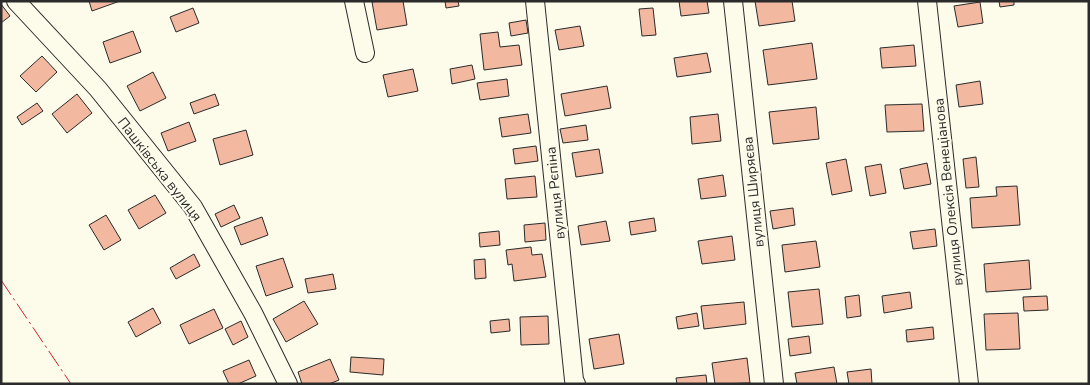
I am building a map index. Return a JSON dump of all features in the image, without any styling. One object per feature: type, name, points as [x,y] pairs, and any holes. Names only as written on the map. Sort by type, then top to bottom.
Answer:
[{"type":"street","name":"Пашківська вулиця","points":[[16,1],[98,89],[193,207],[253,313],[288,384]]},
{"type":"street","points":[[354,1],[365,53]]},
{"type":"street","name":"вулиця Рєпіна","points":[[534,1],[574,380],[576,384]]},
{"type":"street","name":"вулиця Ширяєва","points":[[732,1],[774,384]]},
{"type":"street","name":"вулиця Олексія Венеціанова","points":[[927,1],[969,384]]},
{"type":"building","points":[[89,1],[120,1],[92,11]]},
{"type":"building","points":[[403,1],[407,25],[377,30],[372,2]]},
{"type":"building","points":[[445,1],[458,1],[459,6],[446,8]]},
{"type":"building","points":[[679,1],[707,1],[709,13],[681,16]]},
{"type":"building","points":[[755,1],[792,1],[795,21],[759,26]]},
{"type":"building","points":[[999,1],[1014,1],[1014,5],[1000,7]]},
{"type":"building","points":[[980,2],[983,23],[958,27],[954,6]]},
{"type":"building","points":[[1,4],[10,16],[1,23]]},
{"type":"building","points":[[193,8],[199,23],[176,32],[170,17]]},
{"type":"building","points":[[653,8],[656,35],[642,36],[639,9]]},
{"type":"building","points":[[526,20],[528,33],[511,36],[509,23]]},
{"type":"building","points":[[580,26],[584,46],[559,50],[555,30]]},
{"type":"building","points":[[133,31],[141,52],[110,63],[103,42]]},
{"type":"building","points":[[498,32],[500,47],[519,45],[522,65],[484,70],[480,34]]},
{"type":"building","points":[[812,43],[817,79],[768,85],[763,50]]},
{"type":"building","points":[[914,45],[916,66],[882,68],[880,48]]},
{"type":"building","points":[[707,53],[711,72],[677,77],[674,58]]},
{"type":"building","points":[[42,56],[57,72],[36,92],[20,76]]},
{"type":"building","points":[[472,65],[475,79],[452,84],[450,69]]},
{"type":"building","points":[[413,69],[418,91],[388,97],[383,75]]},
{"type":"building","points":[[153,72],[166,98],[140,111],[127,86]]},
{"type":"building","points":[[507,79],[509,96],[480,100],[477,83]]},
{"type":"building","points":[[980,81],[983,104],[959,107],[956,85]]},
{"type":"building","points":[[607,86],[611,108],[565,116],[561,94]]},
{"type":"building","points":[[77,94],[92,113],[67,133],[52,114]]},
{"type":"building","points":[[215,94],[219,105],[194,114],[190,103]]},
{"type":"building","points":[[37,103],[43,111],[22,125],[17,117]]},
{"type":"building","points":[[922,104],[924,131],[887,132],[885,105]]},
{"type":"building","points":[[816,107],[819,139],[773,144],[769,112]]},
{"type":"building","points":[[528,114],[531,133],[502,137],[499,118]]},
{"type":"building","points":[[718,114],[721,141],[692,144],[690,117]]},
{"type":"building","points":[[189,122],[196,141],[168,151],[161,133]]},
{"type":"building","points":[[586,125],[588,140],[563,143],[560,129]]},
{"type":"building","points":[[246,130],[253,155],[220,165],[213,139]]},
{"type":"building","points":[[536,146],[538,161],[515,164],[513,149]]},
{"type":"building","points":[[599,149],[603,173],[576,177],[572,153]]},
{"type":"building","points":[[976,157],[979,187],[966,188],[963,159]]},
{"type":"building","points":[[846,159],[852,191],[832,195],[826,163]]},
{"type":"building","points":[[927,163],[931,184],[904,189],[900,169]]},
{"type":"building","points":[[881,164],[886,193],[870,196],[865,167]]},
{"type":"building","points":[[723,175],[726,196],[701,199],[698,179]]},
{"type":"building","points":[[535,176],[537,197],[507,199],[505,179]]},
{"type":"building","points":[[1017,186],[1020,225],[972,228],[970,198],[997,196],[996,187]]},
{"type":"building","points":[[155,195],[166,213],[139,229],[128,210]]},
{"type":"building","points":[[234,205],[240,218],[221,227],[215,214]]},
{"type":"building","points":[[793,208],[795,225],[773,229],[770,211]]},
{"type":"building","points":[[106,215],[121,240],[104,250],[89,225]]},
{"type":"building","points":[[262,217],[268,235],[241,245],[234,227]]},
{"type":"building","points":[[654,218],[656,231],[631,235],[629,222]]},
{"type":"building","points":[[606,221],[610,241],[581,245],[578,226]]},
{"type":"building","points":[[545,223],[546,240],[525,242],[524,225]]},
{"type":"building","points":[[935,229],[937,246],[913,249],[910,232]]},
{"type":"building","points":[[499,231],[500,245],[480,247],[479,233]]},
{"type":"building","points":[[732,236],[735,260],[702,264],[698,241]]},
{"type":"building","points":[[816,241],[820,267],[785,272],[782,245]]},
{"type":"building","points":[[531,247],[532,255],[542,254],[546,277],[514,281],[512,264],[508,265],[506,250]]},
{"type":"building","points":[[194,254],[200,266],[176,279],[170,268]]},
{"type":"building","points":[[283,258],[293,287],[266,296],[256,266]]},
{"type":"building","points":[[485,259],[486,278],[475,279],[474,260]]},
{"type":"building","points":[[1029,260],[1031,289],[986,292],[984,264]]},
{"type":"building","points":[[333,274],[336,289],[308,293],[305,279]]},
{"type":"building","points":[[819,289],[823,324],[792,327],[788,292]]},
{"type":"building","points":[[910,292],[912,308],[884,313],[882,296]]},
{"type":"building","points":[[859,295],[861,316],[847,318],[845,297]]},
{"type":"building","points":[[1047,296],[1048,310],[1024,311],[1023,297]]},
{"type":"building","points":[[304,301],[318,324],[286,342],[273,319]]},
{"type":"building","points":[[744,302],[746,324],[704,329],[701,306]]},
{"type":"building","points":[[153,308],[161,323],[136,337],[128,322]]},
{"type":"building","points":[[214,309],[223,328],[189,344],[180,325]]},
{"type":"building","points":[[697,313],[699,326],[678,329],[676,317]]},
{"type":"building","points":[[1018,313],[1020,349],[986,350],[984,314]]},
{"type":"building","points":[[548,316],[549,344],[521,345],[520,317]]},
{"type":"building","points":[[509,319],[510,331],[491,333],[490,321]]},
{"type":"building","points":[[241,321],[248,337],[233,345],[225,329]]},
{"type":"building","points":[[933,327],[934,339],[907,342],[906,330]]},
{"type":"building","points":[[619,334],[624,364],[594,369],[589,339]]},
{"type":"building","points":[[809,336],[811,353],[790,356],[788,339]]},
{"type":"building","points":[[351,357],[384,359],[383,375],[350,372]]},
{"type":"building","points":[[747,358],[750,383],[715,384],[712,363]]},
{"type":"building","points":[[330,359],[339,380],[329,384],[302,384],[298,372]]},
{"type":"building","points":[[249,360],[256,376],[238,384],[229,384],[223,371]]},
{"type":"building","points":[[834,367],[837,384],[797,384],[795,373]]},
{"type":"building","points":[[871,369],[872,384],[849,384],[847,372]]},
{"type":"building","points":[[706,375],[707,384],[677,384],[676,378]]},
{"type":"power","points":[[1,280],[71,384]]}]
